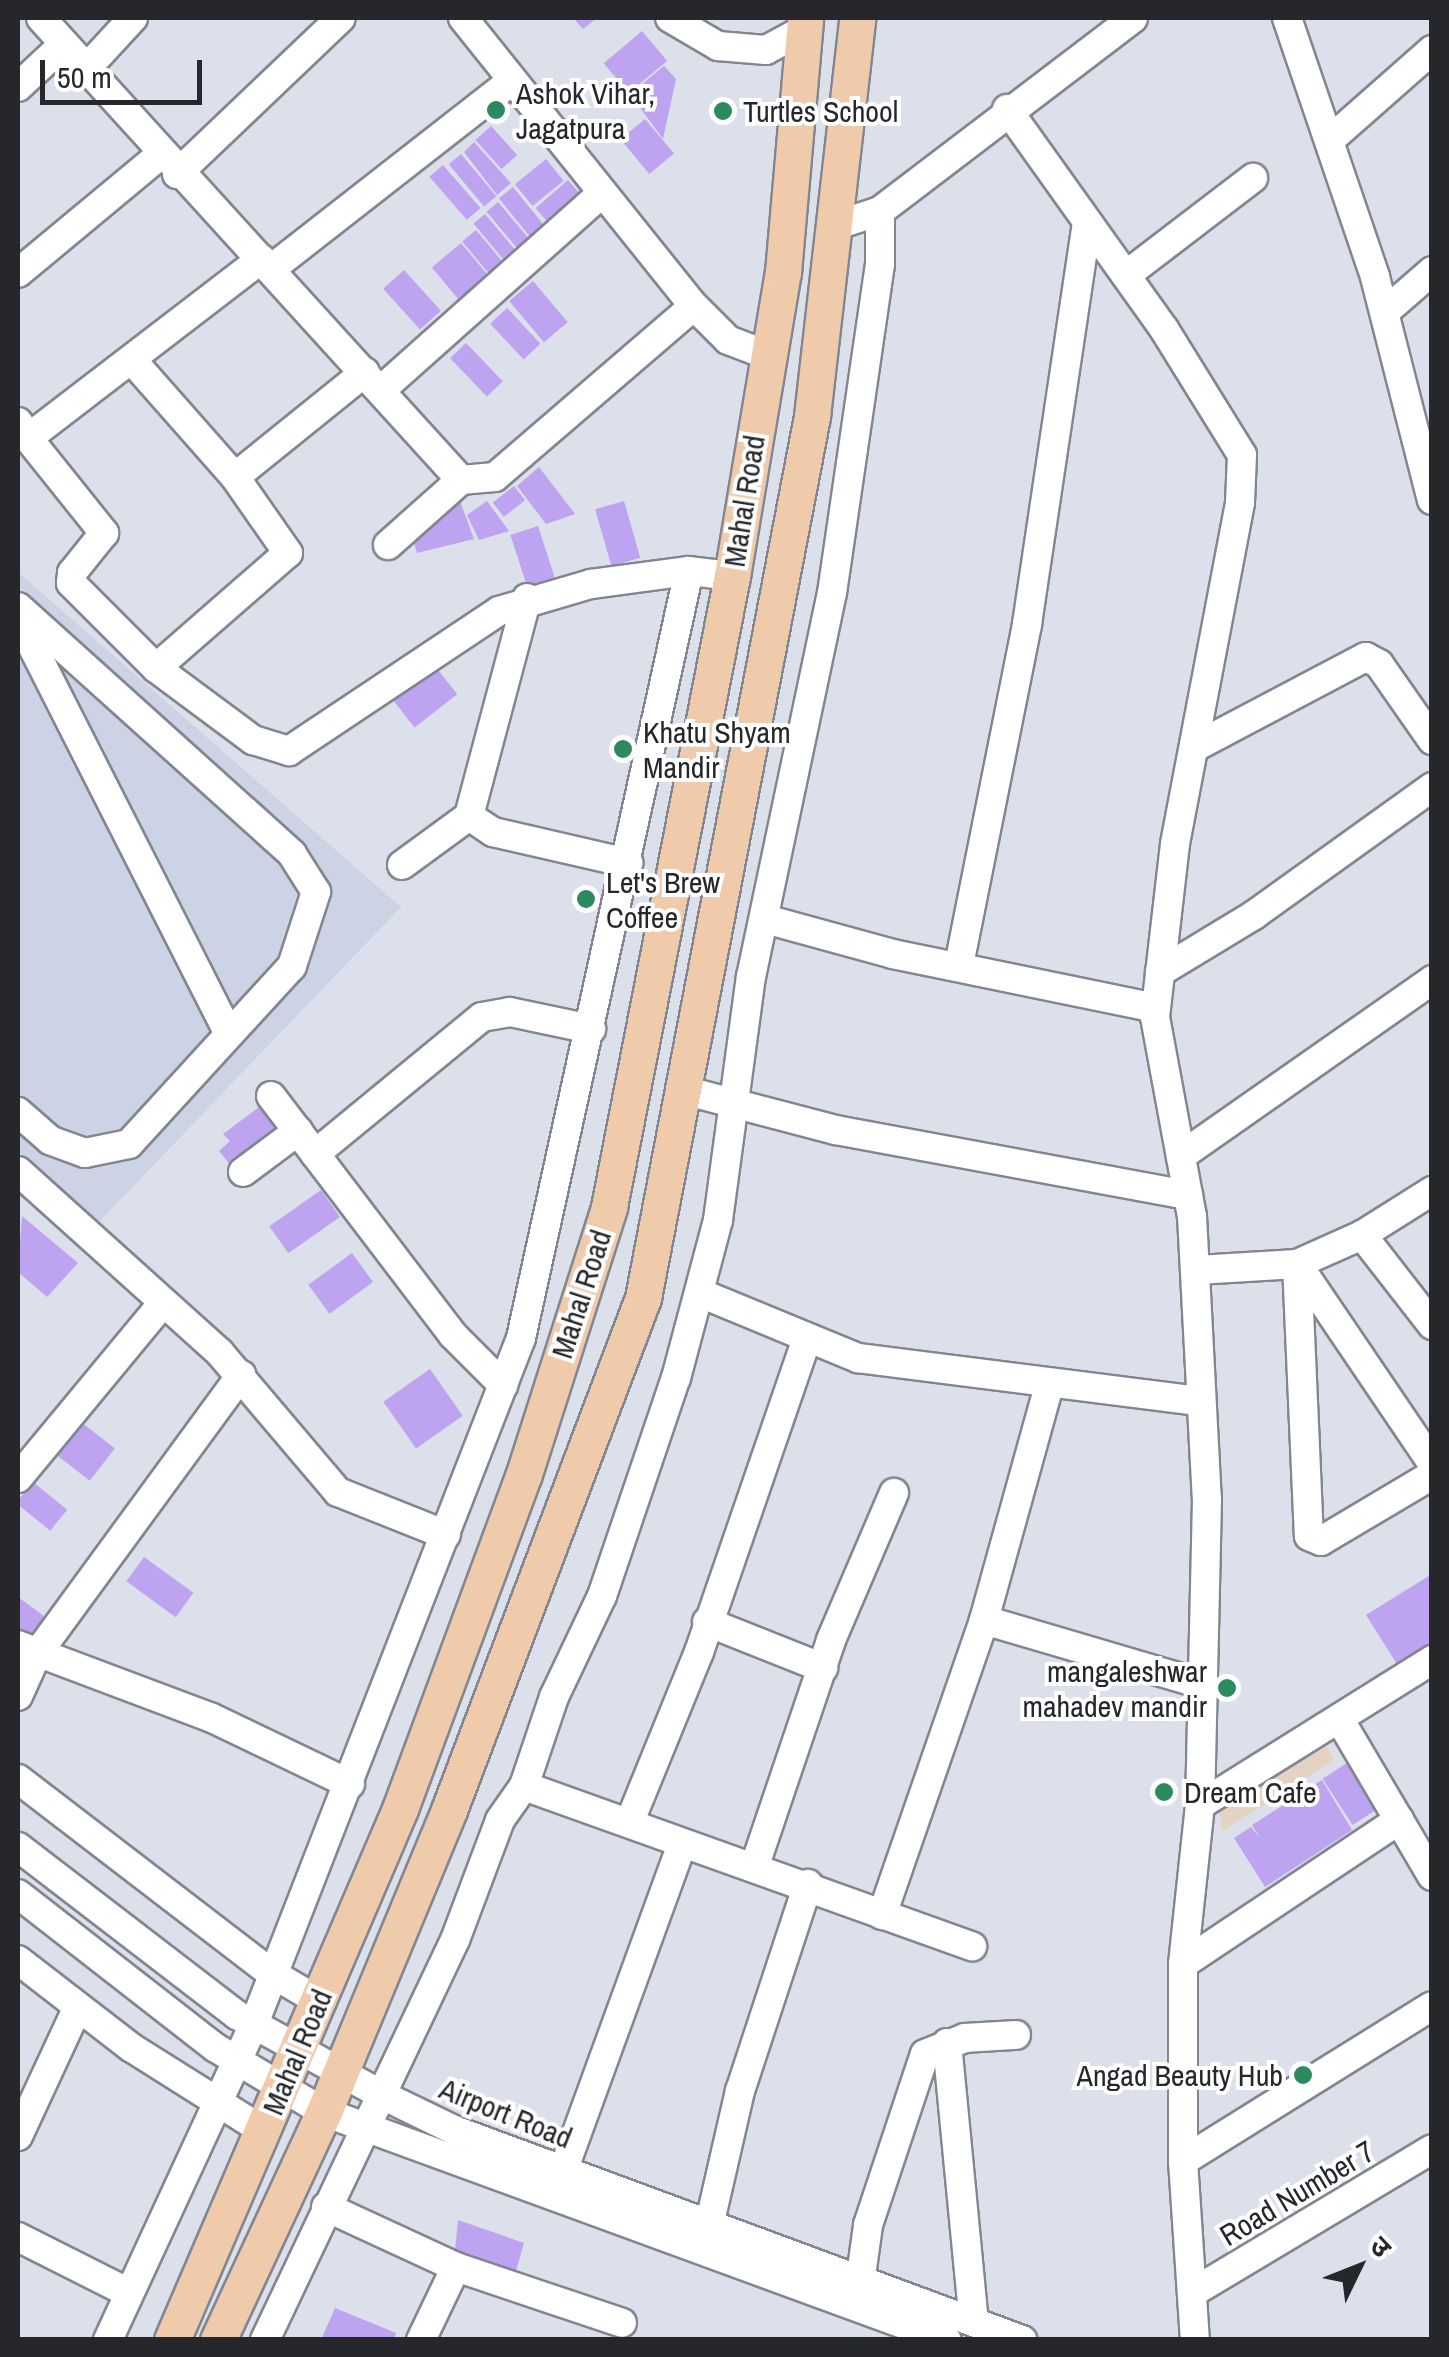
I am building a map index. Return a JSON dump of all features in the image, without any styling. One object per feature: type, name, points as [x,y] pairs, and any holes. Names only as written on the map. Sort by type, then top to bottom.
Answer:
[{"type":"main road","name":"Mahal Road","points":[[218,2340],[324,2112],[338,2068],[449,1810],[643,1298],[687,1091],[812,416],[837,225],[857,18]]},
{"type":"main road","name":"Mahal Road","points":[[172,2340],[400,1809],[517,1492],[609,1207],[732,576],[794,191],[805,23]]},
{"type":"street","points":[[41,18],[169,164],[266,264],[461,480]]},
{"type":"street","points":[[84,70],[134,18]]},
{"type":"street","points":[[18,274],[169,164],[341,18]]},
{"type":"street","points":[[464,18],[510,82],[694,306],[728,340],[767,355]]},
{"type":"street","points":[[670,18],[718,46],[766,50],[805,23]]},
{"type":"street","points":[[837,225],[880,211],[1007,109],[1133,18]]},
{"type":"street","points":[[1288,18],[1386,312],[1431,500]]},
{"type":"street","points":[[18,87],[64,44]]},
{"type":"street","points":[[1331,139],[1432,50]]},
{"type":"street","points":[[510,82],[132,360],[23,430],[104,534],[72,573],[71,583],[156,668],[253,740],[289,751],[528,598],[689,571],[732,576]]},
{"type":"street","points":[[1007,109],[1126,275],[1242,455],[1240,504],[1195,747],[1156,1008],[1197,1270],[1198,1401],[1207,1498],[1200,1805],[1183,1964],[1183,2161],[1196,2291],[1195,2340]]},
{"type":"street","points":[[1126,275],[1253,178]]},
{"type":"street","points":[[235,478],[373,381],[600,194]]},
{"type":"street","points":[[265,2340],[455,1940],[500,1820],[524,1786],[642,1483],[700,1293],[738,1104],[751,977],[832,593],[880,265],[880,211]]},
{"type":"street","points":[[959,965],[1027,624],[1087,222]]},
{"type":"street","points":[[1386,312],[1432,271]]},
{"type":"street","points":[[388,545],[461,480],[495,477],[694,306]]},
{"type":"street","points":[[132,360],[235,478],[287,546],[286,561],[156,668]]},
{"type":"street","points":[[108,2340],[254,2024],[521,1338],[689,571]]},
{"type":"street","points":[[402,865],[468,816],[528,598]]},
{"type":"street","points":[[18,607],[292,854],[316,892],[292,966],[128,1144],[85,1152],[50,1140],[18,1112]]},
{"type":"street","points":[[18,618],[229,1034]]},
{"type":"street","points":[[1195,747],[1366,657],[1379,664],[1432,740]]},
{"type":"street","points":[[1160,972],[1254,915],[1432,786]]},
{"type":"street","points":[[468,816],[493,832],[628,863]]},
{"type":"street","points":[[765,919],[1156,1008]]},
{"type":"street","points":[[1181,1156],[1432,980]]},
{"type":"street","points":[[315,1154],[482,1017],[510,1012],[591,1029]]},
{"type":"street","points":[[687,1091],[836,1130],[1188,1195]]},
{"type":"street","points":[[271,1096],[452,1335],[502,1386]]},
{"type":"street","points":[[243,1172],[298,1131]]},
{"type":"street","points":[[20,1179],[241,1375],[338,1492],[446,1535]]},
{"type":"street","points":[[1197,1270],[1297,1264],[1362,1236],[1432,1191]]},
{"type":"street","points":[[1362,1236],[1432,1325]]},
{"type":"street","points":[[1297,1264],[1432,1463]]},
{"type":"street","points":[[1297,1264],[1309,1536],[1321,1541],[1432,1475]]},
{"type":"street","points":[[700,1293],[858,1358],[1198,1401]]},
{"type":"street","points":[[18,1478],[163,1303]]},
{"type":"street","points":[[630,1821],[707,1622],[807,1338]]},
{"type":"street","points":[[18,1696],[27,1650],[241,1375]]},
{"type":"street","points":[[882,1916],[984,1620],[1048,1385]]},
{"type":"street","points":[[755,1865],[824,1668],[894,1492]]},
{"type":"street","points":[[984,1620],[1205,1685]]},
{"type":"street","points":[[707,1622],[824,1668]]},
{"type":"street","points":[[27,1650],[212,1718],[350,1784]]},
{"type":"street","points":[[1200,1805],[1432,1660]]},
{"type":"street","points":[[1340,1720],[1432,1876]]},
{"type":"street","points":[[18,1779],[271,1973],[319,2002]]},
{"type":"street","points":[[524,1786],[630,1821],[681,1846],[755,1865],[882,1916],[972,1946]]},
{"type":"street","points":[[1183,1964],[1399,1820]]},
{"type":"street","points":[[564,2171],[681,1846]]},
{"type":"street","name":"Airport Road","points":[[18,1847],[254,2024],[380,2094],[564,2171],[860,2284],[1022,2340]]},
{"type":"street","points":[[710,2226],[740,2091],[808,1884]]},
{"type":"street","name":"Airport Road","points":[[18,1894],[237,2064],[278,2090],[324,2112],[947,2340]]},
{"type":"street","points":[[18,1960],[78,2007],[264,2131]]},
{"type":"street","points":[[1183,2161],[1432,2006]]},
{"type":"street","points":[[18,2136],[78,2007]]},
{"type":"street","points":[[860,2284],[868,2225],[924,2054],[948,2043],[1016,2034]]},
{"type":"street","points":[[948,2043],[974,2322]]},
{"type":"street","name":"Road Number 7","points":[[1196,2291],[1432,2150]]},
{"type":"street","points":[[326,2207],[456,2267],[622,2323]]},
{"type":"street","points":[[18,2237],[128,2292]]},
{"type":"street","points":[[421,2340],[456,2267]]},
{"type":"shaded area","points":[[18,572],[401,907],[97,1224],[18,1151]]},
{"type":"shaded area","points":[[1319,1733],[1334,1760],[1222,1831],[1217,1795]]},
{"type":"building","points":[[573,18],[597,18],[583,29]]},
{"type":"building","points":[[642,31],[667,61],[629,93],[604,63]]},
{"type":"building","points":[[664,66],[676,79],[663,139],[630,94]]},
{"type":"building","points":[[645,119],[674,153],[649,174],[620,140]]},
{"type":"building","points":[[491,126],[517,155],[501,169],[475,140]]},
{"type":"building","points":[[474,142],[511,183],[497,195],[464,152]]},
{"type":"building","points":[[461,154],[496,196],[484,206],[449,164]]},
{"type":"building","points":[[546,159],[564,181],[533,206],[515,184]]},
{"type":"building","points":[[443,165],[480,208],[467,220],[429,177]]},
{"type":"building","points":[[568,180],[586,201],[554,229],[536,208]]},
{"type":"building","points":[[513,187],[549,231],[535,243],[499,198]]},
{"type":"building","points":[[498,202],[533,243],[521,253],[487,212]]},
{"type":"building","points":[[485,214],[518,254],[507,263],[474,224]]},
{"type":"building","points":[[476,230],[505,264],[491,276],[462,242]]},
{"type":"building","points":[[461,243],[490,277],[461,302],[432,267]]},
{"type":"building","points":[[404,270],[441,311],[420,330],[383,289]]},
{"type":"building","points":[[533,281],[568,322],[544,342],[509,301]]},
{"type":"building","points":[[507,308],[540,344],[524,360],[490,324]]},
{"type":"building","points":[[466,343],[503,381],[487,396],[450,358]]},
{"type":"building","points":[[539,467],[575,514],[546,524],[517,486]]},
{"type":"building","points":[[514,486],[525,500],[504,517],[493,503]]},
{"type":"building","points":[[460,501],[474,539],[417,553],[413,539]]},
{"type":"building","points":[[487,501],[509,531],[479,540],[467,515]]},
{"type":"building","points":[[624,501],[640,558],[611,566],[595,509]]},
{"type":"building","points":[[538,526],[556,580],[528,589],[510,535]]},
{"type":"building","points":[[435,666],[457,694],[415,728],[392,699]]},
{"type":"building","points":[[259,1107],[282,1135],[235,1171],[219,1151],[230,1141],[223,1134]]},
{"type":"building","points":[[321,1190],[340,1217],[288,1253],[269,1226]]},
{"type":"building","points":[[22,1216],[78,1263],[47,1297],[18,1272]]},
{"type":"building","points":[[352,1253],[373,1282],[329,1314],[308,1285]]},
{"type":"building","points":[[430,1369],[463,1416],[416,1448],[383,1402]]},
{"type":"building","points":[[81,1422],[115,1448],[90,1481],[56,1454]]},
{"type":"building","points":[[33,1482],[67,1510],[50,1531],[18,1505]]},
{"type":"building","points":[[144,1557],[193,1593],[176,1617],[126,1581]]},
{"type":"building","points":[[1432,1574],[1432,1642],[1397,1664],[1366,1615]]},
{"type":"building","points":[[18,1597],[52,1622],[38,1640],[18,1634]]},
{"type":"building","points":[[1347,1763],[1377,1809],[1353,1825],[1323,1779]]},
{"type":"building","points":[[1322,1780],[1352,1830],[1265,1887],[1234,1838],[1251,1827],[1260,1838],[1252,1825]]},
{"type":"building","points":[[458,2220],[524,2243],[516,2271],[455,2251]]},
{"type":"building","points":[[335,2308],[396,2333],[394,2340],[321,2340]]},
{"type":"place","name":"Ashok Vihar, Jagatpura","points":[[496,110]]},
{"type":"place","name":"Turtles School","points":[[723,111]]},
{"type":"place","name":"Khatu Shyam Mandir","points":[[623,749]]},
{"type":"place","name":"Let's Brew Coffee","points":[[586,899]]},
{"type":"place","name":"mangaleshwar mahadev mandir","points":[[1227,1688]]},
{"type":"place","name":"Dream Cafe","points":[[1164,1792]]},
{"type":"place","name":"Angad Beauty Hub","points":[[1303,2075]]}]
